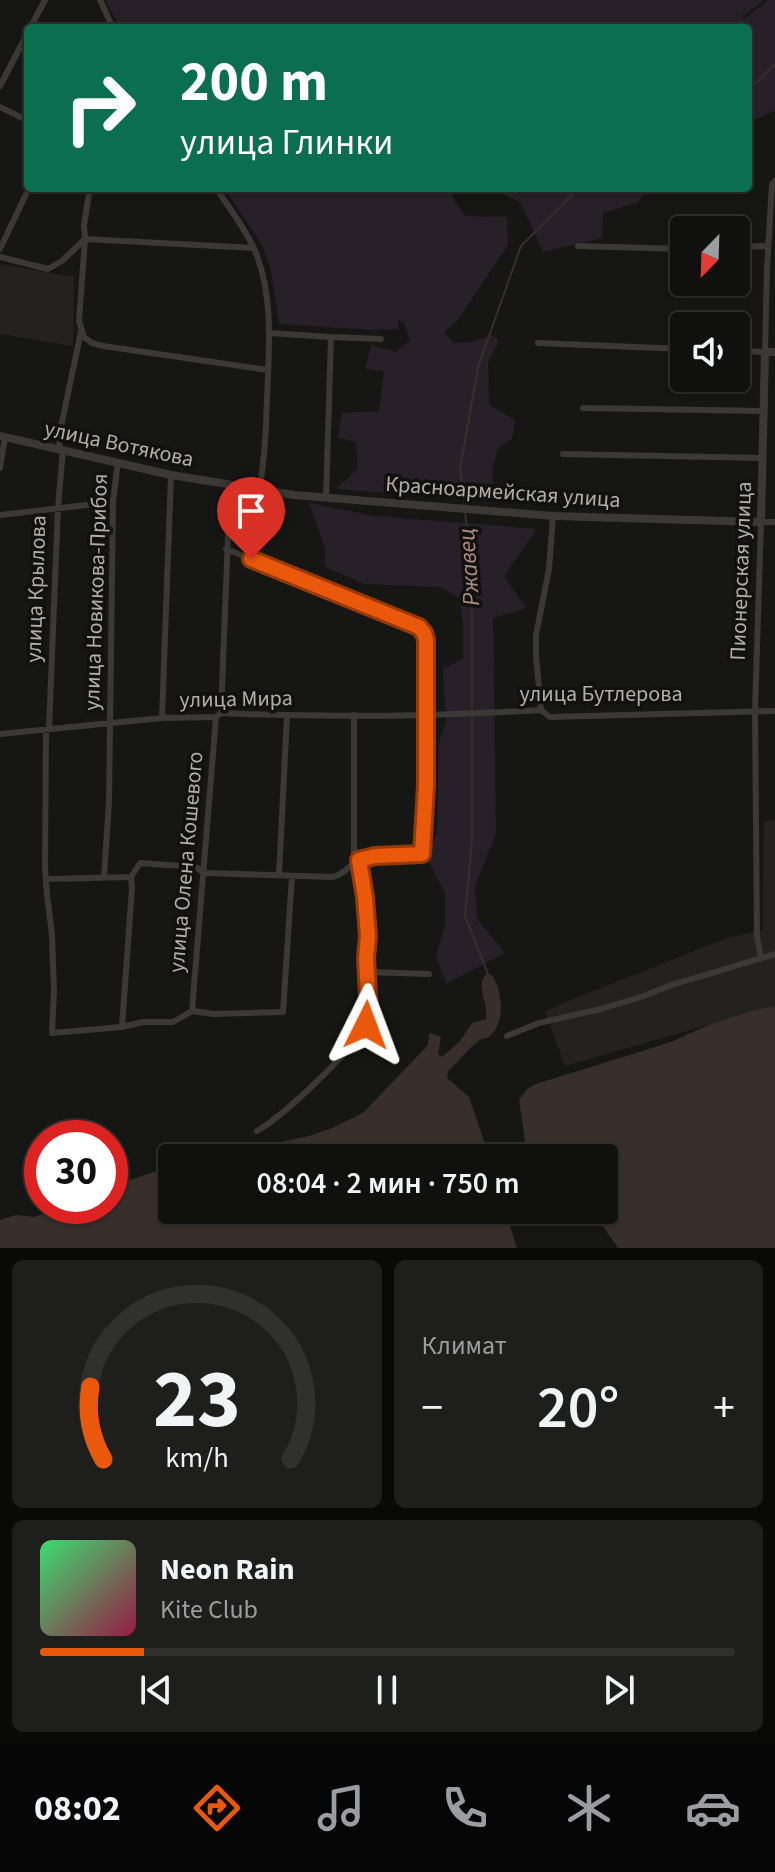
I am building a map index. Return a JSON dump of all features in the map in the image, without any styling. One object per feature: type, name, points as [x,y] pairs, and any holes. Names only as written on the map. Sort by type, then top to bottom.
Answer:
[{"type":"street","points":[[32,24],[45,0]]},
{"type":"street","points":[[100,0],[109,24]]},
{"type":"street","points":[[0,86],[24,40]]},
{"type":"street","points":[[0,107],[24,119]]},
{"type":"street","name":"Пионерская улица","points":[[761,959],[757,936],[755,711],[764,411],[770,352],[768,246],[774,183]]},
{"type":"street","points":[[0,249],[27,192]]},
{"type":"street","name":"улица Крылова","points":[[48,730],[61,427],[82,334],[80,294],[89,192]]},
{"type":"street","points":[[219,192],[254,248],[262,269],[267,300],[269,333],[265,461],[259,490]]},
{"type":"street","points":[[0,257],[48,269],[62,261],[85,239],[254,248]]},
{"type":"street","points":[[578,246],[670,249]]},
{"type":"street","points":[[750,247],[768,246]]},
{"type":"street","points":[[269,333],[381,339]]},
{"type":"street","points":[[82,334],[92,343],[103,346],[268,370]]},
{"type":"street","points":[[326,498],[331,337]]},
{"type":"street","points":[[538,343],[670,348]]},
{"type":"street","points":[[750,351],[770,352]]},
{"type":"street","points":[[583,408],[764,411]]},
{"type":"street","points":[[0,468],[2,437]]},
{"type":"street","name":"улица Вотякова","points":[[2,437],[230,486]]},
{"type":"street","points":[[563,454],[763,458]]},
{"type":"street","name":"улица Новикова-Прибоя","points":[[104,877],[109,802],[113,502],[118,462]]},
{"type":"street","points":[[162,718],[171,475]]},
{"type":"street","name":"Красноармейская улица","points":[[230,486],[326,498],[553,516],[775,522]]},
{"type":"street","name":"улица Олена Кошевого","points":[[192,1011],[219,715],[230,486]]},
{"type":"street","points":[[0,515],[113,502]]},
{"type":"street","points":[[541,710],[536,635],[549,569],[553,516]]},
{"type":"street","points":[[122,1027],[131,877],[140,863],[196,867],[204,873],[339,876],[357,861],[375,856],[422,854],[427,715],[424,633],[419,627],[226,549]]},
{"type":"street","name":"улица Бутлерова","points":[[427,715],[541,710],[550,717],[775,711]]},
{"type":"street","name":"улица Мира","points":[[0,734],[219,715],[427,715]]},
{"type":"street","points":[[257,1131],[284,1112],[349,1047],[361,1033],[369,1015],[366,910],[357,861],[354,715]]},
{"type":"street","points":[[279,875],[287,716]]},
{"type":"street","points":[[48,730],[46,879],[52,935],[52,1033],[122,1027],[143,1022],[173,1022],[192,1011],[214,1014],[283,1012],[292,876]]},
{"type":"street","points":[[46,879],[131,877]]},
{"type":"street","points":[[507,1036],[539,1023],[601,1009],[775,954]]},
{"type":"street","points":[[367,972],[429,974]]},
{"type":"shaded area","points":[[105,0],[764,0],[741,17],[746,18],[768,0],[775,0],[775,111],[752,120],[752,24],[118,24]]},
{"type":"shaded area","points":[[227,192],[450,192],[466,216],[507,217],[508,245],[458,320],[444,332],[454,343],[473,342],[491,335],[499,340],[488,363],[489,404],[515,420],[512,439],[498,448],[492,470],[494,501],[336,489],[358,468],[356,442],[338,438],[342,413],[379,411],[384,371],[365,369],[371,345],[396,352],[410,341],[405,325],[398,319],[398,329],[279,324],[271,270],[262,245]]},
{"type":"shaded area","points":[[499,192],[647,192],[638,202],[603,213],[602,238],[543,252],[521,203]]},
{"type":"shaded area","points":[[0,264],[74,277],[73,346],[0,334]]},
{"type":"shaded area","points":[[309,503],[374,516],[537,529],[504,576],[526,608],[493,618],[496,833],[475,887],[477,919],[505,953],[446,984],[436,956],[445,926],[445,893],[427,859],[437,832],[439,742],[446,722],[443,669],[463,659],[463,622],[459,598],[440,587],[364,584],[325,567],[325,548]]},
{"type":"shaded area","points":[[775,820],[775,1006],[565,1066],[545,1012],[727,938],[763,930],[764,822]]},
{"type":"shaded area","points":[[486,974],[492,975],[498,989],[501,1005],[499,1022],[488,1038],[476,1043],[448,1071],[447,1078],[469,1097],[485,1144],[272,1144],[330,1129],[363,1113],[428,1045],[429,1033],[441,1037],[438,1054],[442,1057],[460,1041],[472,1023],[486,1019],[483,979]]},
{"type":"shaded area","points":[[775,1006],[775,1248],[618,1248],[602,1224],[618,1224],[618,1144],[523,1144],[519,1100],[527,1089],[536,1084],[671,1042],[751,1011]]},
{"type":"shaded area","points":[[157,1171],[158,1224],[509,1224],[517,1248],[0,1248],[0,1220],[16,1215],[24,1216],[24,1224],[128,1224],[128,1181]]},
{"type":"waterway","name":"Ржавец","points":[[752,84],[775,64]]},
{"type":"waterway","name":"Ржавец","points":[[465,506],[460,469],[478,367],[521,246],[575,192]]},
{"type":"waterway","name":"Ржавец","points":[[465,512],[472,571],[472,709]]},
{"type":"waterway","name":"Ржавец","points":[[472,715],[472,840],[465,916],[488,974]]},
{"type":"route","points":[[251,559],[419,627],[426,640],[426,785],[422,854],[375,856],[359,860],[368,936],[369,1015],[366,1025]]}]
